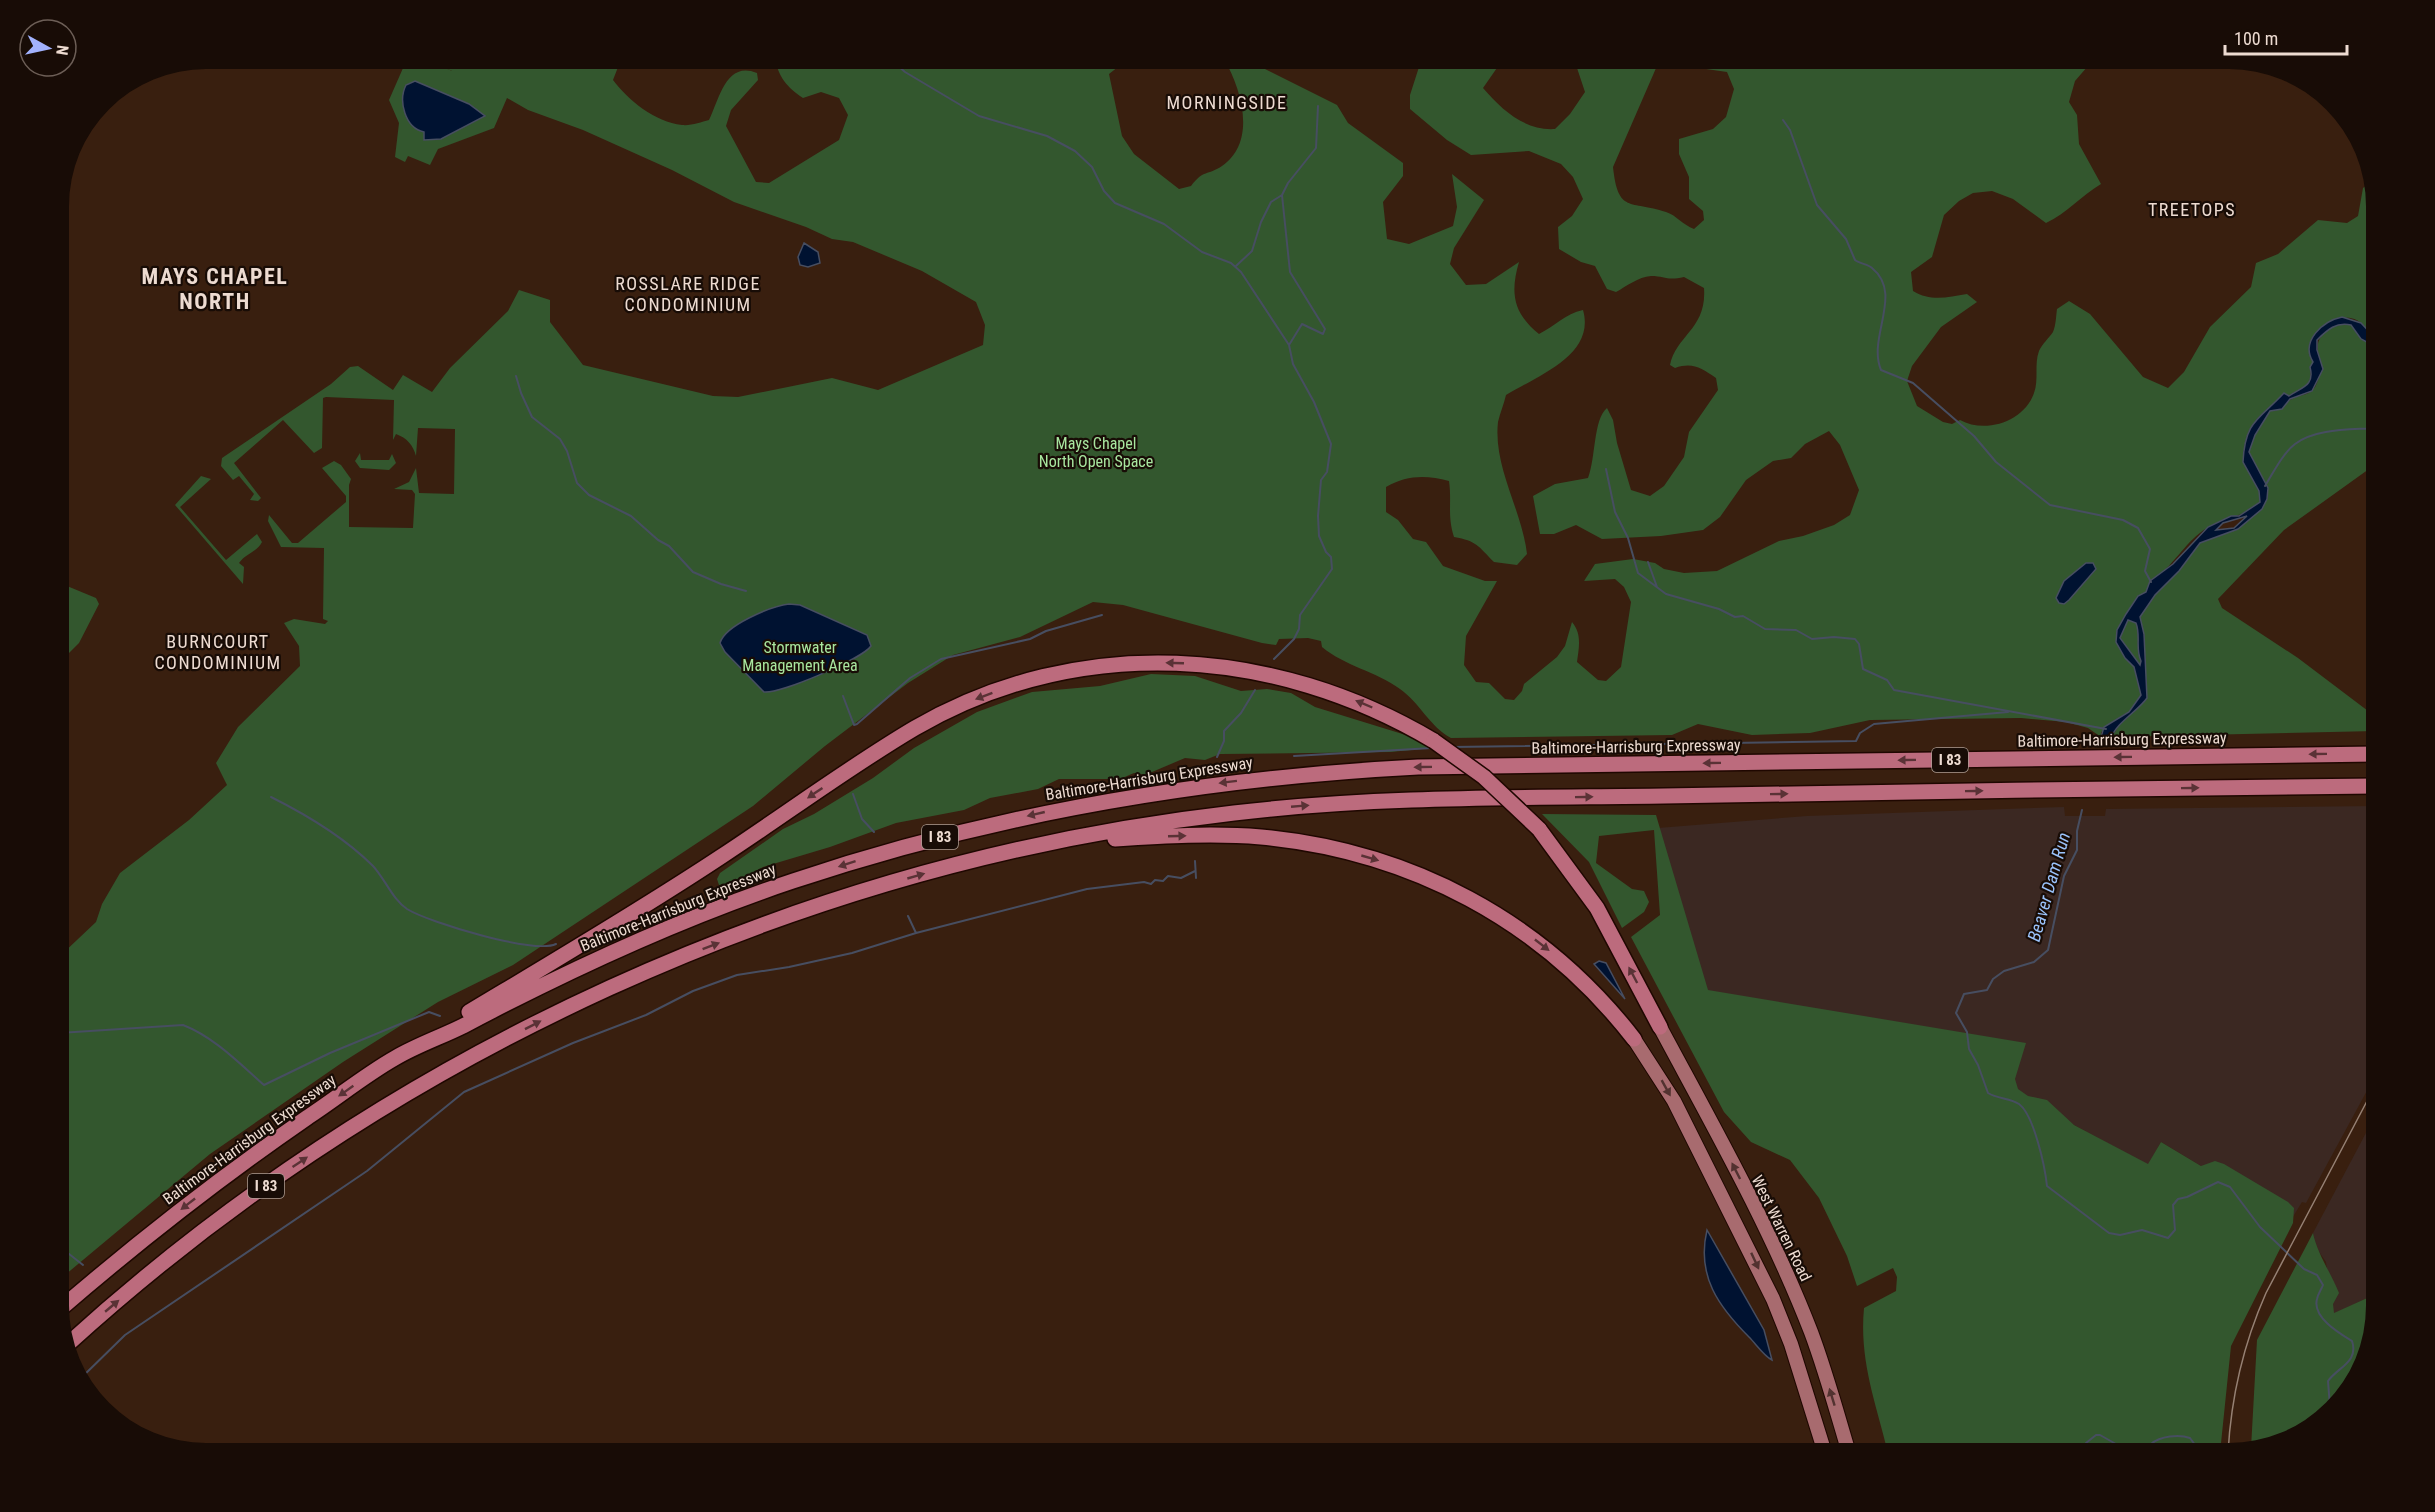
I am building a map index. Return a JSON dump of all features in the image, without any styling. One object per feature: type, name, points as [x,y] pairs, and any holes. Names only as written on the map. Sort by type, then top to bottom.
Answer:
[{"type":"highway","points":[[395,1058],[654,902],[916,727],[1008,687],[1064,672],[1119,664],[1170,663],[1233,667],[1326,689],[1376,709],[1434,741],[1484,777],[1539,829],[1597,908],[1660,1027]]},
{"type":"highway","name":"Baltimore-Harrisburg Expressway","points":[[69,1301],[123,1255],[206,1190],[395,1058],[585,964],[680,923],[790,882],[879,853],[982,826],[1047,811],[1170,790],[1293,775],[1419,767],[2366,754]]},
{"type":"highway","name":"I 83","points":[[74,1339],[143,1279],[224,1216],[311,1155],[412,1092],[540,1022],[638,976],[780,920],[924,874],[1055,842],[1233,813],[1420,799],[2366,786]]},
{"type":"highway","points":[[1055,842],[1204,836],[1260,837],[1342,850],[1401,867],[1462,893],[1517,926],[1570,968],[1604,1002],[1634,1039]]},
{"type":"main road","name":"West Warren Road","points":[[1660,1027],[1755,1208],[1794,1290],[1825,1373],[1846,1443]]},
{"type":"main road","points":[[1634,1039],[1674,1101],[1764,1279],[1791,1344],[1822,1443]]},
{"type":"shaded area","points":[[2366,806],[2366,1092],[2306,1203],[2302,1202],[2291,1220],[2161,1142],[2148,1165],[1991,1080],[1700,1010],[1658,828],[1807,816],[2064,807],[2065,816],[2105,816],[2106,809]]},
{"type":"shaded area","points":[[2366,1133],[2366,1299],[2333,1314],[2326,1262],[2315,1246],[2313,1233]]},
{"type":"green space","points":[[403,69],[448,69],[452,71],[448,69],[617,69],[613,80],[634,102],[662,120],[685,125],[709,120],[725,84],[738,72],[746,70],[757,73],[758,80],[731,110],[726,126],[756,182],[769,183],[839,140],[848,115],[839,98],[821,92],[803,98],[788,86],[778,69],[1115,69],[1109,74],[1122,136],[1134,154],[1179,189],[1191,186],[1203,175],[1222,166],[1233,156],[1240,144],[1243,130],[1241,100],[1229,69],[1265,69],[1337,105],[1348,123],[1403,163],[1403,176],[1383,202],[1387,239],[1409,244],[1453,226],[1457,207],[1452,174],[1484,200],[1454,248],[1450,264],[1466,285],[1486,284],[1519,262],[1515,283],[1516,302],[1524,318],[1539,334],[1565,317],[1583,310],[1585,326],[1581,340],[1573,352],[1547,372],[1506,395],[1498,422],[1500,455],[1520,521],[1527,554],[1517,565],[1494,562],[1473,542],[1454,537],[1449,481],[1417,477],[1401,480],[1386,487],[1386,512],[1398,520],[1413,539],[1426,542],[1443,566],[1485,581],[1497,581],[1466,636],[1464,665],[1476,682],[1489,683],[1505,699],[1514,700],[1522,691],[1524,684],[1557,657],[1565,646],[1572,622],[1579,636],[1577,662],[1598,680],[1606,681],[1621,667],[1631,602],[1624,587],[1615,579],[1584,581],[1595,564],[1633,559],[1655,563],[1664,569],[1684,573],[1717,571],[1779,541],[1803,536],[1834,525],[1850,515],[1859,490],[1840,445],[1829,431],[1805,444],[1791,458],[1773,461],[1746,480],[1720,517],[1703,530],[1661,536],[1602,539],[1576,525],[1554,534],[1540,534],[1533,496],[1555,484],[1588,478],[1599,421],[1607,408],[1613,420],[1617,443],[1631,490],[1650,496],[1664,486],[1684,457],[1689,432],[1718,390],[1716,378],[1701,369],[1692,366],[1675,368],[1670,365],[1678,346],[1701,313],[1704,288],[1684,277],[1651,276],[1637,280],[1616,292],[1607,289],[1595,266],[1581,262],[1559,249],[1558,227],[1572,216],[1583,199],[1573,177],[1561,164],[1529,151],[1471,155],[1447,140],[1410,109],[1410,95],[1418,69],[1496,69],[1483,88],[1498,104],[1524,123],[1544,129],[1555,129],[1570,114],[1585,92],[1577,69],[1656,69],[1613,167],[1615,182],[1622,199],[1628,203],[1670,213],[1694,229],[1704,220],[1703,211],[1689,199],[1689,177],[1679,154],[1679,139],[1713,129],[1726,117],[1734,89],[1727,72],[1706,69],[2085,69],[2075,81],[2069,102],[2077,115],[2079,144],[2101,184],[2046,223],[2013,199],[1992,191],[1973,193],[1959,201],[1944,215],[1932,257],[1911,272],[1913,291],[1926,297],[1940,298],[1967,294],[1977,302],[1941,327],[1912,366],[1907,381],[1917,406],[1943,422],[1952,424],[1960,420],[1981,426],[1992,425],[2013,418],[2029,403],[2034,393],[2039,351],[2053,332],[2057,309],[2069,301],[2090,314],[2143,377],[2168,388],[2184,372],[2210,327],[2251,287],[2256,263],[2278,254],[2318,220],[2347,223],[2358,216],[2364,187],[2366,329],[2359,321],[2348,318],[2331,321],[2321,327],[2310,357],[2313,363],[2310,366],[2309,383],[2288,396],[2284,393],[2255,422],[2247,437],[2243,462],[2259,491],[2260,502],[2247,511],[2200,533],[2157,577],[2179,571],[2200,543],[2237,529],[2262,509],[2267,499],[2268,488],[2249,452],[2255,435],[2270,411],[2282,409],[2295,397],[2314,389],[2320,375],[2318,345],[2325,332],[2336,324],[2351,325],[2361,339],[2366,342],[2366,471],[2284,530],[2218,599],[2222,608],[2298,658],[2366,709],[2366,731],[2112,737],[2119,725],[2101,732],[2101,737],[2088,728],[2066,722],[2021,718],[1870,720],[1810,733],[1752,735],[1698,724],[1672,735],[1451,738],[1437,728],[1400,689],[1331,654],[1322,647],[1321,641],[1308,638],[1279,639],[1276,645],[1262,643],[1123,605],[1093,602],[1020,637],[953,655],[908,683],[825,746],[753,806],[513,965],[438,1002],[343,1062],[210,1154],[69,1272],[69,948],[96,922],[102,904],[120,873],[189,820],[227,785],[216,763],[238,727],[300,666],[299,646],[284,623],[294,619],[325,624],[328,621],[323,619],[324,548],[281,547],[268,521],[269,515],[292,543],[298,543],[346,502],[346,496],[322,468],[334,461],[341,465],[351,479],[349,527],[413,528],[415,494],[412,490],[394,489],[409,482],[416,468],[419,493],[454,494],[455,429],[418,428],[416,456],[406,440],[396,434],[393,440],[394,400],[326,397],[323,398],[322,448],[314,453],[283,420],[234,463],[261,498],[258,501],[250,500],[254,494],[239,476],[233,480],[221,466],[222,458],[331,384],[350,367],[358,366],[393,390],[403,375],[432,392],[450,368],[508,311],[519,290],[550,300],[550,322],[583,365],[713,396],[738,397],[832,378],[878,390],[983,345],[985,325],[976,302],[922,271],[853,242],[832,239],[806,227],[734,202],[672,170],[583,130],[528,110],[507,98],[494,128],[438,149],[430,165],[408,156],[405,162],[395,157],[399,123],[389,100]]},
{"type":"green space","points":[[360,453],[361,460],[389,460],[392,454],[396,463],[389,470],[360,468],[355,461]]},
{"type":"green space","points":[[201,476],[211,479],[180,507],[226,560],[257,534],[262,542],[239,563],[244,567],[243,584],[175,505]]},
{"type":"green space","points":[[69,587],[96,598],[99,604],[79,643],[69,653]]},
{"type":"green space","points":[[1151,674],[1195,676],[1241,691],[1267,689],[1291,693],[1315,707],[1409,736],[1433,748],[1390,752],[1220,754],[1205,760],[1185,758],[1145,775],[1134,773],[1120,779],[1059,779],[1038,789],[990,798],[964,810],[896,823],[830,847],[763,867],[732,884],[719,885],[717,879],[720,873],[783,829],[814,814],[873,778],[914,748],[977,712],[1032,692],[1100,686]]},
{"type":"green space","points":[[1542,814],[1656,815],[1708,990],[2026,1043],[2015,1079],[2018,1089],[2028,1096],[2047,1100],[2074,1125],[2148,1164],[2161,1142],[2201,1166],[2215,1161],[2224,1164],[2288,1202],[2294,1208],[2293,1223],[2231,1346],[2221,1443],[1885,1443],[1866,1364],[1863,1327],[1864,1308],[1896,1291],[1897,1277],[1893,1268],[1857,1286],[1847,1256],[1819,1198],[1790,1160],[1751,1142],[1724,1112],[1631,937],[1660,915],[1654,830],[1599,836],[1596,863],[1632,889],[1644,891],[1649,902],[1644,912],[1622,928],[1589,862]]},
{"type":"green space","points":[[2313,1233],[2339,1293],[2333,1304],[2334,1313],[2366,1299],[2365,1324],[2356,1358],[2338,1389],[2312,1415],[2281,1433],[2251,1441],[2257,1340]]},
{"type":"water","points":[[415,81],[469,104],[485,116],[441,139],[424,140],[424,132],[412,125],[403,106],[406,85]]},
{"type":"water","points":[[804,243],[818,252],[820,263],[808,267],[800,265],[798,257]]},
{"type":"water","points":[[2342,317],[2361,323],[2366,328],[2366,342],[2361,339],[2351,325],[2346,324],[2332,327],[2317,340],[2317,350],[2323,369],[2312,391],[2290,399],[2282,409],[2270,411],[2255,435],[2249,452],[2268,488],[2267,499],[2262,509],[2238,529],[2200,543],[2179,571],[2155,595],[2140,617],[2144,634],[2147,698],[2117,727],[2112,737],[2101,737],[2104,727],[2129,712],[2141,695],[2134,667],[2125,658],[2116,642],[2117,630],[2138,596],[2146,592],[2150,581],[2173,564],[2208,527],[2231,516],[2239,516],[2260,502],[2259,491],[2243,462],[2244,448],[2250,429],[2284,393],[2289,396],[2309,382],[2310,367],[2313,362],[2309,347],[2311,340],[2321,327]],"holes":[[[2247,516],[2234,528],[2216,530],[2223,523]],[[2128,620],[2136,623],[2138,652],[2141,661],[2140,665],[2120,638]]]},
{"type":"water","points":[[2086,563],[2093,563],[2096,569],[2069,600],[2064,604],[2059,603],[2056,598],[2064,581]]},
{"type":"water","points":[[789,604],[800,605],[867,635],[871,646],[853,659],[820,675],[764,692],[725,652],[720,643],[730,630],[740,623],[761,612]]},
{"type":"water","points":[[1599,961],[1606,963],[1625,999],[1594,964]]},
{"type":"water","points":[[1707,1230],[1764,1330],[1772,1360],[1728,1314],[1713,1290],[1705,1262],[1704,1247]]},
{"type":"waterway","points":[[902,69],[979,116],[1047,136],[1075,151],[1092,167],[1104,191],[1115,203],[1164,224],[1202,252],[1231,263],[1241,272],[1289,345],[1293,364],[1314,402],[1331,444],[1327,472],[1321,480],[1318,516],[1319,536],[1326,552],[1331,557],[1332,569],[1300,615],[1299,629],[1294,639],[1274,659]]},
{"type":"waterway","points":[[1236,266],[1252,251],[1261,222],[1271,202],[1282,195],[1288,183],[1316,148],[1318,106]]},
{"type":"waterway","points":[[1783,120],[1790,130],[1817,205],[1846,239],[1855,260],[1870,267],[1881,278],[1885,290],[1878,344],[1881,370],[1913,383],[1974,436],[1996,462],[2050,505],[2123,520],[2138,528],[2150,549],[2145,571],[2151,582]]},
{"type":"waterway","points":[[1282,195],[1290,272],[1325,329],[1323,334],[1302,324],[1289,345]]},
{"type":"waterway","points":[[516,376],[532,417],[560,439],[567,451],[577,483],[589,495],[631,516],[658,540],[669,546],[693,572],[721,584],[746,591]]},
{"type":"waterway","points":[[2265,486],[2286,453],[2303,439],[2323,432],[2366,429]]},
{"type":"waterway","points":[[1606,469],[1615,512],[1628,538],[1638,573],[1666,594],[1719,609],[1735,617],[1743,616],[1765,629],[1796,630],[1812,639],[1834,637],[1855,639],[1859,644],[1863,669],[1887,680],[1894,690],[2106,729]]},
{"type":"waterway","points":[[1648,562],[1657,587]]},
{"type":"waterway","points":[[843,696],[854,725],[910,678],[941,659],[1030,639],[1046,631],[1102,615]]},
{"type":"waterway","points":[[1217,757],[1224,741],[1224,731],[1241,713],[1255,690]]},
{"type":"waterway","points":[[1452,747],[1856,741],[1860,733],[1874,724],[2008,712]]},
{"type":"waterway","points":[[1294,756],[1432,748]]},
{"type":"waterway","points":[[853,794],[862,819],[874,832]]},
{"type":"waterway","points":[[271,797],[312,819],[350,846],[373,866],[397,900],[407,909],[437,922],[482,936],[527,945],[556,944]]},
{"type":"waterway","name":"Beaver Dam Run","points":[[2082,810],[2077,831],[2077,850],[2064,876],[2048,950],[2034,962],[2004,971],[1993,979],[1987,990],[1964,994],[1956,1013],[1967,1032],[1969,1049],[1978,1065],[1988,1093],[2015,1102],[2024,1110],[2038,1142],[2047,1186],[2109,1233],[2120,1235],[2142,1230],[2168,1238],[2175,1230],[2173,1205],[2178,1199],[2218,1182],[2230,1187],[2260,1227],[2304,1269],[2317,1275],[2323,1285],[2317,1299],[2322,1318],[2352,1341],[2353,1354],[2328,1381],[2329,1399]]},
{"type":"waterway","points":[[1195,861],[1196,878]]},
{"type":"waterway","points":[[908,916],[916,933],[1087,889],[1144,882],[1151,884],[1155,880],[1163,881],[1168,876],[1181,878],[1195,871]]},
{"type":"waterway","points":[[87,1373],[125,1335],[367,1171],[464,1092],[573,1043],[646,1015],[693,991],[737,975],[789,967],[852,953],[916,933]]},
{"type":"waterway","points":[[69,1032],[183,1025],[216,1043],[264,1085],[330,1053],[429,1012],[440,1016]]},
{"type":"waterway","points":[[69,1254],[83,1265]]},
{"type":"waterway","points":[[2086,1443],[2096,1435],[2114,1443]]},
{"type":"waterway","points":[[2152,1443],[2175,1436],[2190,1438],[2194,1443]]},
{"type":"tram line","points":[[2229,1443],[2239,1372],[2266,1293],[2366,1103]]},
{"type":"district","name":"MORNINGSIDE","points":[[1227,103]]},
{"type":"district","name":"TREETOPS","points":[[2192,210]]},
{"type":"district","name":"MAYS CHAPEL NORTH","points":[[215,288]]},
{"type":"district","name":"ROSSLARE RIDGE CONDOMINIUM","points":[[688,294]]},
{"type":"district","name":"BURNCOURT CONDOMINIUM","points":[[218,652]]},
{"type":"park label","name":"Mays Chapel North Open Space","points":[[1096,452]]},
{"type":"park label","name":"Stormwater Management Area","points":[[800,656]]}]
